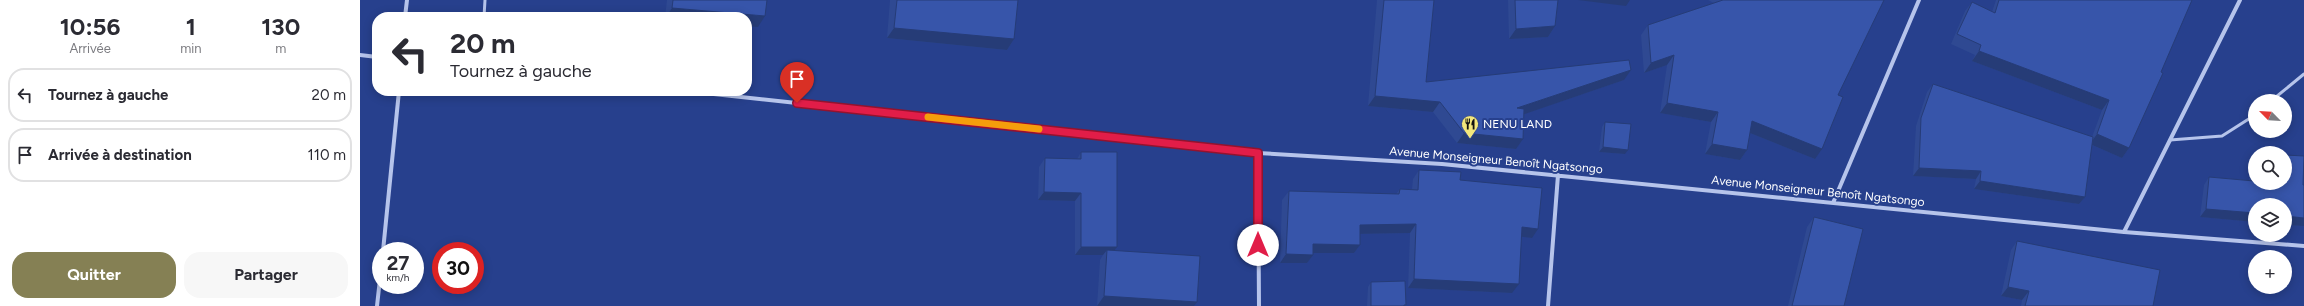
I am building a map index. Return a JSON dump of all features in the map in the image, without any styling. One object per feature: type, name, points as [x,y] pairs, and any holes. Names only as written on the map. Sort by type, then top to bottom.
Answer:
[{"type":"street","points":[[406,12],[407,0]]},
{"type":"street","points":[[1833,203],[1919,0]]},
{"type":"street","points":[[2124,232],[2240,0]]},
{"type":"street","points":[[360,55],[372,56]]},
{"type":"street","points":[[384,242],[398,96]]},
{"type":"street","name":"Avenue Monseigneur Benoît Ngatsongo","points":[[732,96],[1258,153],[1442,164],[2124,232],[2304,246]]},
{"type":"street","points":[[1258,153],[1258,306]]},
{"type":"street","points":[[1548,306],[1558,175]]},
{"type":"street","points":[[377,306],[378,294]]},
{"type":"lane","points":[[484,12],[485,0]]},
{"type":"lane","points":[[2280,94],[2304,74]]},
{"type":"lane","points":[[2170,140],[2222,136],[2248,119]]},
{"type":"building","points":[[673,0],[767,0],[765,16],[752,15],[752,12],[718,12],[672,8]]},
{"type":"building","points":[[897,0],[1018,0],[1014,39],[894,28]]},
{"type":"building","points":[[1384,0],[1434,0],[1426,82],[1629,60],[1631,70],[1517,108],[1524,109],[1523,139],[1464,133],[1440,102],[1375,96]]},
{"type":"building","points":[[1515,0],[1558,0],[1555,26],[1516,29]]},
{"type":"building","points":[[1723,0],[1884,0],[1838,95],[1843,97],[1822,149],[1752,121],[1747,150],[1712,144],[1718,112],[1667,103],[1674,55],[1651,63],[1648,25]]},
{"type":"building","points":[[1999,0],[2192,0],[2161,72],[2163,73],[2129,148],[2097,134],[2109,100],[1979,51],[1981,45],[1957,34],[1972,2],[1995,13]]},
{"type":"building","points":[[1933,84],[2093,137],[2085,197],[1980,181],[1981,171],[1919,168],[1921,118]]},
{"type":"building","points":[[1605,122],[1631,124],[1628,150],[1603,147]]},
{"type":"building","points":[[1081,152],[1117,152],[1117,247],[1081,247],[1081,193],[1044,192],[1045,158],[1081,159]]},
{"type":"building","points":[[2292,155],[2304,156],[2304,218],[2292,217],[2292,198],[2248,198],[2248,212],[2206,209],[2209,177],[2248,180],[2248,190],[2292,190]]},
{"type":"building","points":[[1419,170],[1461,172],[1460,180],[1542,188],[1538,229],[1522,227],[1519,284],[1414,279],[1416,224],[1360,225],[1360,245],[1313,244],[1313,255],[1286,254],[1289,191],[1399,194],[1400,189],[1418,190]]},
{"type":"building","points":[[1814,217],[1863,229],[1844,306],[1792,306]]},
{"type":"building","points":[[2017,241],[2160,270],[2153,306],[2025,306],[2029,291],[2008,287]]},
{"type":"building","points":[[1107,250],[1200,256],[1197,302],[1104,296]]},
{"type":"building","points":[[1405,281],[1406,305],[1371,306],[1371,282]]},
{"type":"slow traffic","points":[[928,117],[1039,129]]},
{"type":"place","name":"NENU LAND","points":[[1470,139]]},
{"type":"route","points":[[797,103],[1258,153],[1258,245]]}]
